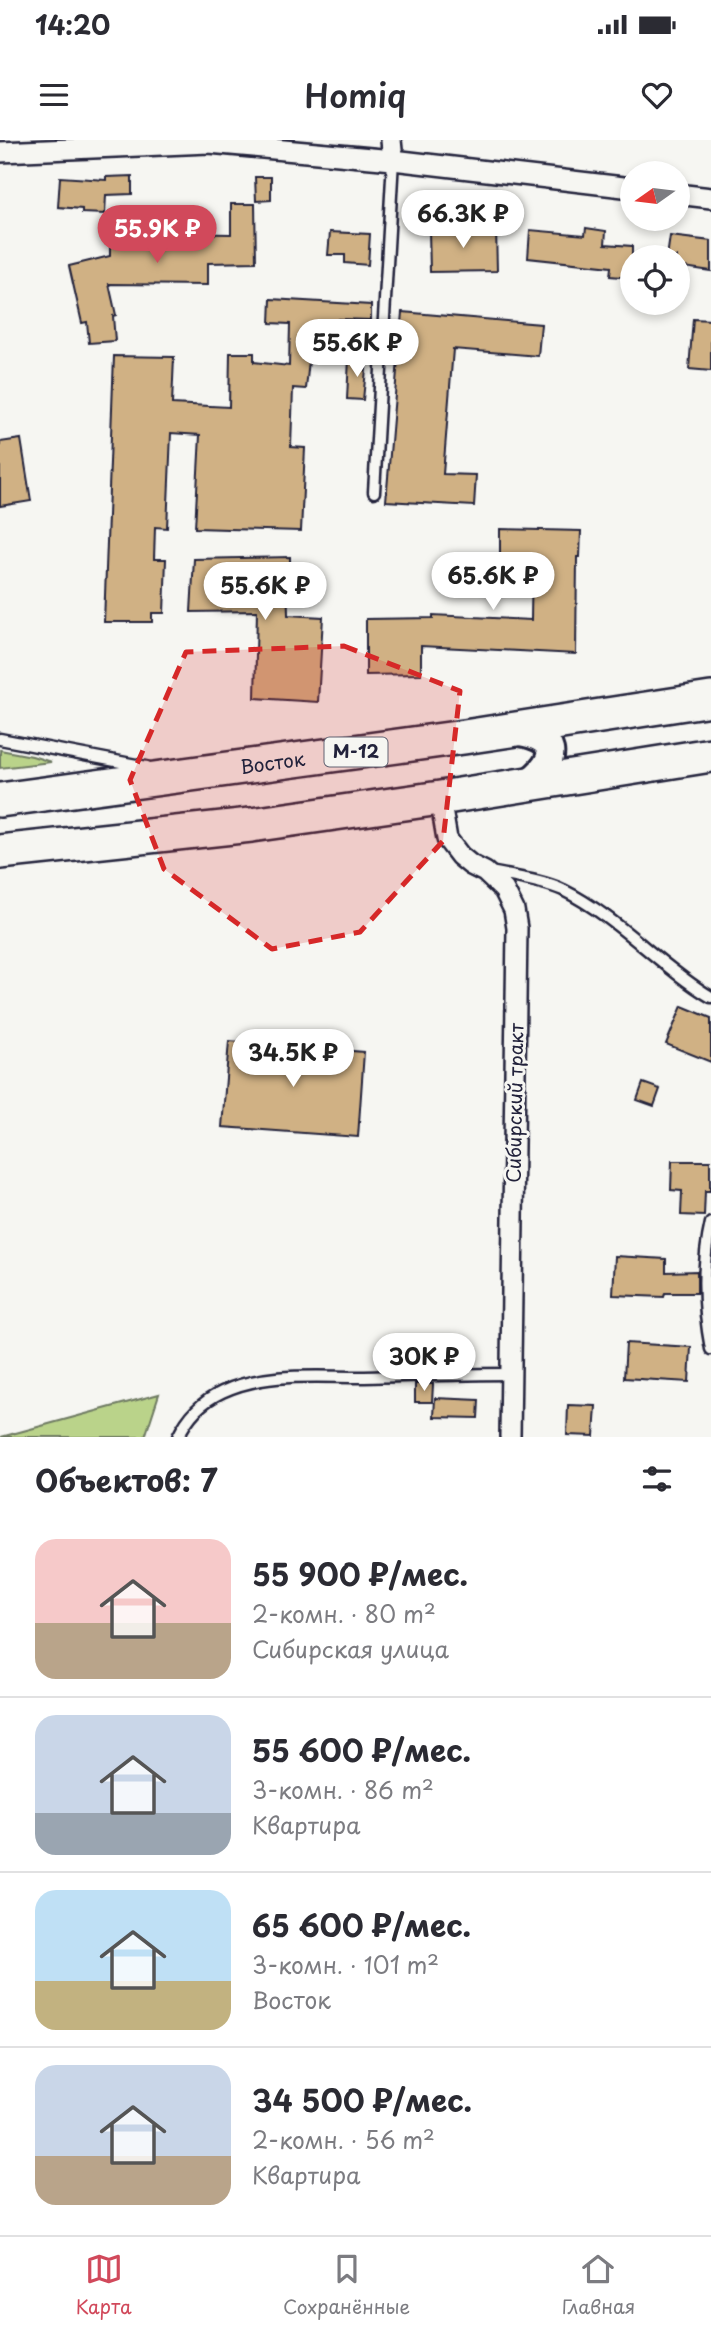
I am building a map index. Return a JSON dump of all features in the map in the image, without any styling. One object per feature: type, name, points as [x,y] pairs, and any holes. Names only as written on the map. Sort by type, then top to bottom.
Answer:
[{"type":"highway","name":"Восток","points":[[0,800],[509,730],[711,699]]},
{"type":"highway","points":[[0,852],[251,825],[711,755]]},
{"type":"street","points":[[6,148],[209,143],[392,150],[620,186]]},
{"type":"street","points":[[690,196],[711,198]]},
{"type":"street","points":[[509,730],[539,736],[548,742],[551,749],[549,763],[544,770],[526,784]]},
{"type":"street","name":"Сибирский тракт","points":[[440,798],[447,839],[460,856],[485,872],[504,890],[514,910],[517,928],[510,1437]]},
{"type":"lane","points":[[374,492],[392,150]]},
{"type":"lane","points":[[0,739],[189,774]]},
{"type":"lane","points":[[485,872],[547,884],[576,897],[711,997]]},
{"type":"lane","points":[[711,1223],[706,1245],[704,1312],[711,1349]]},
{"type":"lane","points":[[178,1437],[198,1407],[223,1391],[251,1382],[312,1377],[510,1374]]},
{"type":"highlighted area","points":[[344,646],[460,691],[443,841],[360,932],[272,949],[164,869],[130,780],[186,652]]},
{"type":"green space","points":[[0,750],[32,756],[51,762],[0,768]]},
{"type":"green space","points":[[159,1394],[145,1437],[1,1437]]},
{"type":"building","points":[[132,176],[132,194],[106,195],[105,214],[82,213],[82,209],[58,207],[60,177],[106,180],[106,177]]},
{"type":"building","points":[[255,177],[271,177],[271,200],[256,201]]},
{"type":"building","points":[[231,204],[255,204],[256,262],[208,263],[208,285],[109,284],[116,315],[113,316],[115,341],[89,343],[87,322],[82,323],[69,266],[110,256],[110,232],[231,234]]},
{"type":"building","points":[[496,228],[497,271],[430,272],[429,230]]},
{"type":"building","points":[[586,228],[606,231],[605,244],[620,245],[620,277],[610,276],[611,267],[528,258],[530,230],[585,235]]},
{"type":"building","points":[[330,232],[370,234],[368,265],[345,263],[345,255],[328,255]]},
{"type":"building","points":[[670,236],[711,241],[711,271],[690,268],[690,245],[669,245]]},
{"type":"building","points":[[271,299],[371,305],[371,320],[338,319],[336,352],[310,351],[306,389],[293,388],[291,447],[305,448],[301,531],[195,528],[200,435],[171,433],[167,528],[155,527],[154,559],[166,559],[164,613],[152,613],[152,622],[104,622],[114,356],[174,357],[172,404],[229,407],[230,353],[254,353],[254,362],[289,366],[290,324],[270,323]]},
{"type":"building","points":[[402,312],[541,324],[538,356],[453,349],[443,474],[476,475],[474,506],[386,501]]},
{"type":"building","points":[[693,319],[711,320],[711,371],[689,369]]},
{"type":"building","points":[[349,358],[367,359],[363,400],[347,399]]},
{"type":"building","points":[[21,439],[31,501],[0,506],[0,442]]},
{"type":"building","points":[[500,529],[581,531],[580,557],[577,557],[576,654],[421,646],[421,674],[366,675],[366,619],[433,618],[433,615],[531,620],[532,556],[500,555]]},
{"type":"building","points":[[290,557],[290,575],[287,575],[288,615],[323,617],[318,702],[255,698],[257,611],[191,612],[194,559]]},
{"type":"building","points":[[682,1006],[711,1018],[711,1062],[666,1044]]},
{"type":"building","points":[[229,1041],[364,1052],[358,1137],[222,1127]]},
{"type":"building","points":[[643,1083],[660,1089],[654,1106],[637,1100]]},
{"type":"building","points":[[672,1161],[710,1161],[710,1191],[705,1191],[704,1216],[681,1215],[682,1191],[671,1190]]},
{"type":"building","points":[[615,1256],[666,1259],[666,1272],[697,1271],[697,1293],[665,1293],[664,1297],[613,1295]]},
{"type":"building","points":[[626,1343],[691,1347],[689,1382],[624,1378]]},
{"type":"building","points":[[415,1384],[433,1384],[432,1402],[415,1402]]},
{"type":"building","points":[[435,1398],[479,1400],[478,1418],[434,1417]]},
{"type":"building","points":[[568,1405],[596,1406],[594,1436],[567,1435]]}]
